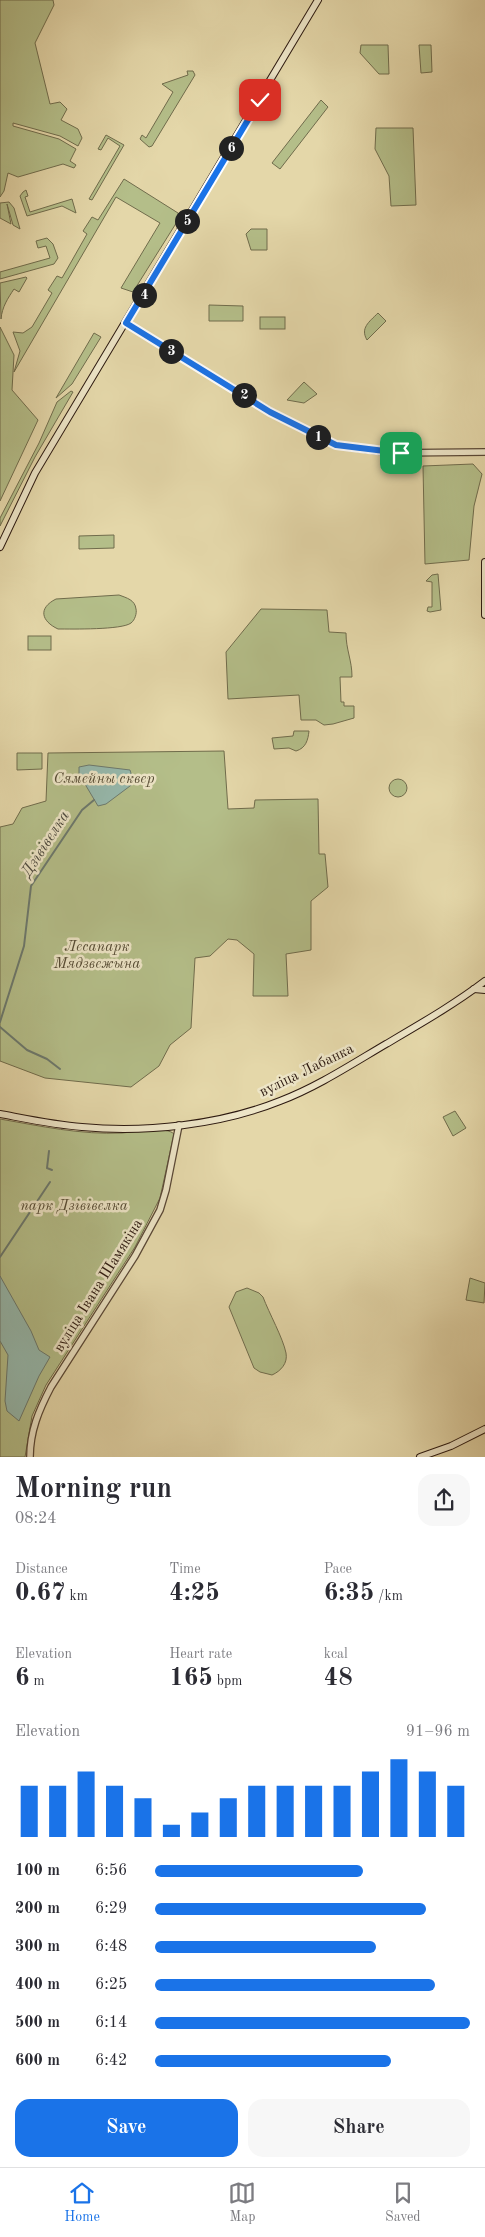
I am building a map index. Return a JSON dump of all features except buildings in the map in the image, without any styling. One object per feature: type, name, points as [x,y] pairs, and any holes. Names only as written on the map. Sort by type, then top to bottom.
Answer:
[{"type":"main road","points":[[0,547],[35,473],[318,0]]},
{"type":"main road","points":[[485,562],[485,615]]},
{"type":"main road","name":"вуліца Лабанка","points":[[0,1114],[82,1128],[122,1128],[179,1125],[244,1112],[280,1101],[325,1080],[485,981]]},
{"type":"main road","points":[[474,989],[485,990]]},
{"type":"main road","points":[[420,1457],[451,1446],[485,1429]]},
{"type":"street","points":[[126,323],[270,412],[336,445],[392,453],[485,452]]},
{"type":"street","name":"вуліца Івана Шамякіна","points":[[30,1457],[30,1446],[36,1417],[51,1387],[135,1256],[160,1210],[179,1125]]},
{"type":"green space","points":[[0,0],[53,0],[54,5],[35,43],[50,104],[60,102],[67,109],[61,120],[78,129],[82,138],[78,146],[60,136],[13,123],[13,126],[59,139],[76,149],[70,161],[76,165],[74,168],[63,164],[18,177],[8,173],[4,191],[0,197]]},
{"type":"green space","points":[[361,45],[388,45],[389,74],[379,74],[360,53]]},
{"type":"green space","points":[[419,45],[431,45],[432,72],[421,73]]},
{"type":"green space","points":[[187,71],[193,71],[195,75],[152,146],[149,147],[140,139],[142,135],[146,138],[173,92],[162,84],[188,75]]},
{"type":"green space","points":[[321,100],[328,107],[280,169],[272,163]]},
{"type":"green space","points":[[376,128],[413,128],[416,205],[391,206],[389,176],[375,149]]},
{"type":"green space","points":[[106,135],[124,145],[92,200],[89,199],[120,146],[108,138],[101,150],[98,149]]},
{"type":"green space","points":[[124,179],[178,213],[180,217],[133,292],[121,288],[160,223],[116,197],[14,372],[20,351],[13,332],[23,333],[32,327],[52,293],[48,290],[57,276],[62,278],[87,234],[83,231],[92,217],[98,220]]},
{"type":"green space","points":[[26,190],[28,196],[25,197],[30,212],[72,199],[76,213],[62,206],[27,216],[20,196]]},
{"type":"green space","points":[[9,202],[14,208],[20,229],[13,225],[7,204],[11,224],[0,218],[0,203]]},
{"type":"green space","points":[[251,229],[267,229],[267,250],[251,250],[246,234]]},
{"type":"green space","points":[[47,238],[53,244],[58,258],[54,264],[0,279],[0,272],[50,258],[46,246],[38,248],[36,241]]},
{"type":"green space","points":[[26,277],[19,292],[14,289],[4,307],[1,319],[0,283]]},
{"type":"green space","points":[[209,305],[243,306],[243,321],[209,321]]},
{"type":"green space","points":[[378,313],[386,321],[367,340],[364,332],[365,329]]},
{"type":"green space","points":[[260,317],[285,317],[285,329],[260,329]]},
{"type":"green space","points":[[0,327],[14,355],[12,390],[38,420],[0,501]]},
{"type":"green space","points":[[94,333],[101,337],[72,384],[56,398]]},
{"type":"green space","points":[[304,382],[317,394],[304,403],[287,400]]},
{"type":"green space","points":[[71,391],[73,392],[35,457],[0,526],[0,518],[39,443],[57,402]]},
{"type":"green space","points":[[473,464],[482,474],[474,506],[469,560],[425,564],[423,466]]},
{"type":"green space","points":[[114,535],[114,548],[79,549],[79,536]]},
{"type":"green space","points":[[438,574],[441,610],[430,612],[427,611],[428,607],[432,607],[432,582],[426,581],[432,575]]},
{"type":"green space","points":[[119,595],[130,600],[135,606],[135,618],[126,625],[96,629],[58,629],[52,626],[45,618],[44,610],[46,606],[56,599]]},
{"type":"green space","points":[[261,609],[327,610],[329,632],[346,633],[352,677],[340,677],[341,702],[344,702],[344,706],[354,706],[354,718],[324,725],[316,720],[301,720],[299,695],[228,699],[226,652]]},
{"type":"green space","points":[[28,636],[51,636],[51,650],[28,650]]},
{"type":"green space","points":[[294,731],[309,731],[307,740],[302,748],[296,751],[289,748],[274,749],[272,738],[293,736]]},
{"type":"green space","name":"Лесапарк Мядзвежына","points":[[224,751],[228,809],[254,808],[255,800],[318,799],[319,854],[325,854],[328,887],[311,901],[311,950],[286,954],[288,996],[253,996],[254,954],[237,940],[228,939],[210,956],[195,958],[191,1028],[170,1045],[159,1066],[131,1087],[45,1078],[0,1061],[0,827],[13,824],[22,808],[46,801],[48,753]]},
{"type":"green space","points":[[17,753],[42,753],[42,769],[17,770]]},
{"type":"green space","points":[[394,779],[402,779],[407,784],[405,795],[394,797],[389,792],[389,784]]},
{"type":"green space","points":[[455,1111],[466,1128],[453,1136],[443,1117]]},
{"type":"green space","name":"парк Дзівівелка","points":[[0,1119],[91,1133],[165,1130],[174,1134],[160,1198],[135,1247],[46,1385],[32,1416],[25,1457],[0,1457]]},
{"type":"green space","points":[[470,1278],[485,1283],[484,1303],[466,1300]]},
{"type":"green space","points":[[247,1288],[259,1293],[263,1297],[286,1353],[285,1363],[281,1369],[272,1375],[260,1372],[254,1368],[229,1307],[236,1292]]},
{"type":"water","points":[[89,765],[130,770],[134,783],[106,804],[98,806],[79,774],[79,767]]},
{"type":"water","points":[[0,1276],[31,1331],[39,1350],[50,1357],[39,1376],[19,1421],[7,1411],[5,1401],[8,1355],[0,1341]]},
{"type":"waterway","name":"Дзівівелка","points":[[0,1022],[24,946],[31,886],[82,810],[94,800]]},
{"type":"waterway","name":"Дзівівелка","points":[[0,1027],[27,1050],[47,1059],[60,1069]]},
{"type":"waterway","name":"Дзівівелка","points":[[49,1151],[47,1168],[52,1170]]},
{"type":"waterway","name":"Дзівівелка","points":[[0,1257],[50,1182]]},
{"type":"route","points":[[260,100],[126,323],[270,412],[304,430],[336,445],[352,449],[401,453]]},
{"type":"park label","name":"Сямейны сквер","points":[[104,779]]}]
